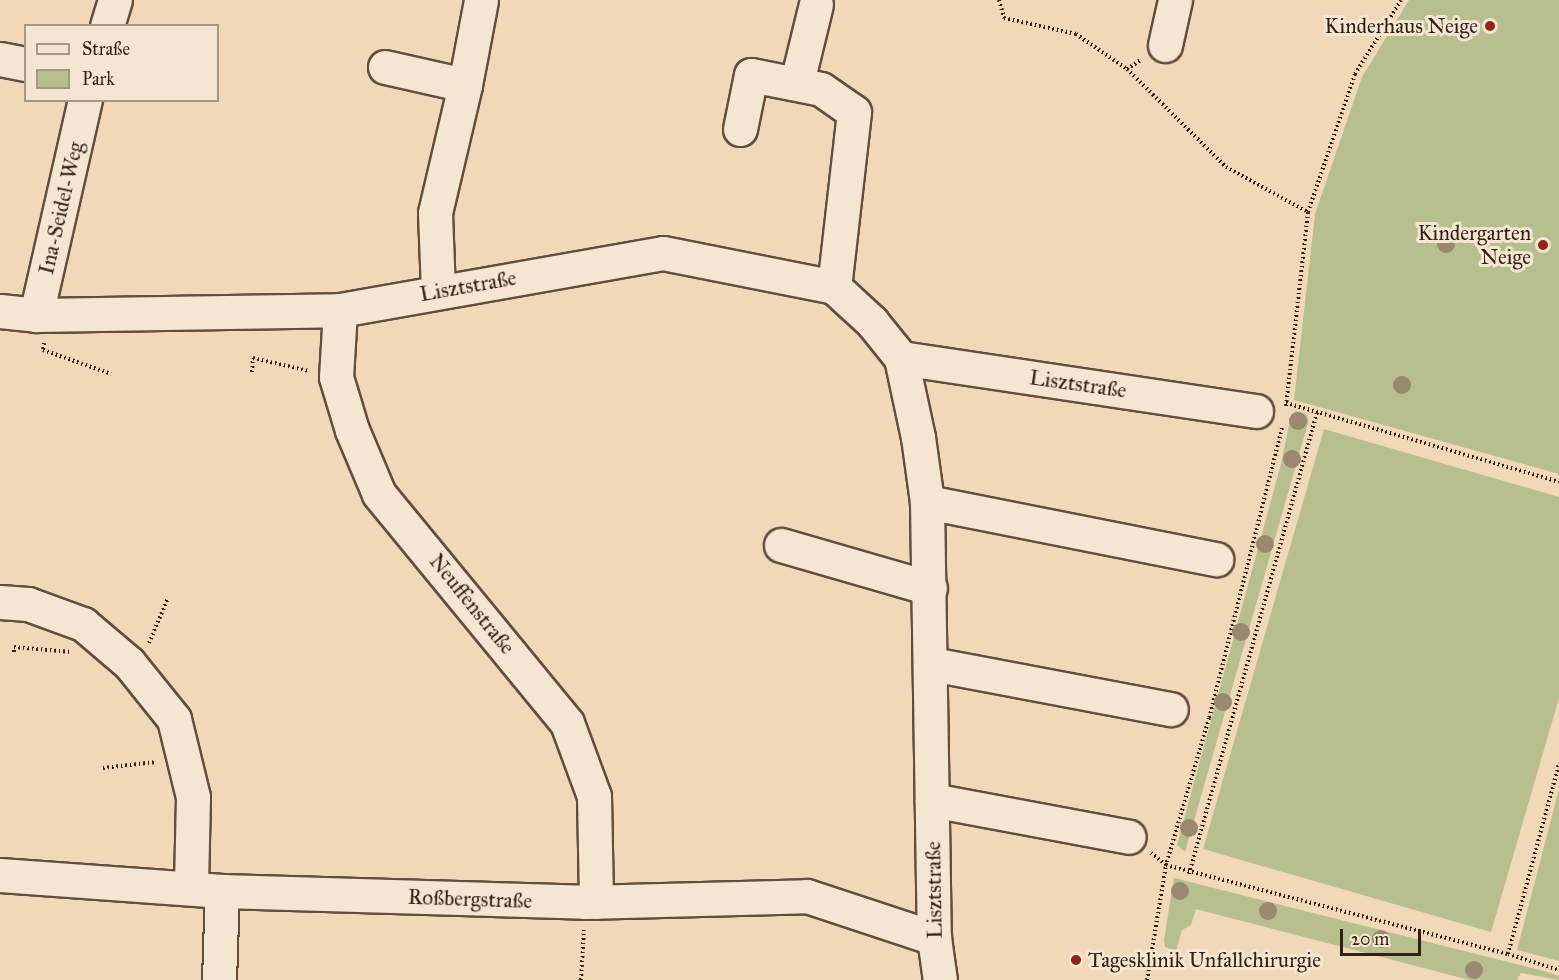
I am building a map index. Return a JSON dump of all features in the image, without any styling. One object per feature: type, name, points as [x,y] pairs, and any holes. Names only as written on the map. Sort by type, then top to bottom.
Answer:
[{"type":"street","points":[[107,24],[114,0]]},
{"type":"street","points":[[438,290],[435,213],[465,86],[481,0]]},
{"type":"street","points":[[1165,45],[1175,0]]},
{"type":"street","points":[[797,82],[816,4]]},
{"type":"street","points":[[0,59],[24,64]]},
{"type":"street","points":[[385,67],[465,86]]},
{"type":"street","points":[[740,129],[751,75],[797,82],[820,89],[854,112],[834,287]]},
{"type":"street","name":"Ina-Seidel-Weg","points":[[41,315],[85,102]]},
{"type":"street","name":"Lisztstraße","points":[[0,311],[41,315],[340,310],[438,290],[663,253],[834,287],[872,321],[901,358],[927,502],[932,664],[934,938],[940,980]]},
{"type":"street","name":"Neuffenstraße","points":[[340,310],[336,377],[352,430],[379,494],[567,723],[594,796],[590,902]]},
{"type":"street","name":"Lisztstraße","points":[[901,358],[1277,413]]},
{"type":"street","points":[[927,502],[1215,559]]},
{"type":"street","points":[[781,545],[930,588]]},
{"type":"street","points":[[0,602],[28,604],[83,624],[129,663],[174,719],[193,796],[219,980]]},
{"type":"street","points":[[932,664],[1171,709]]},
{"type":"street","points":[[932,800],[1129,837]]},
{"type":"street","name":"Roßbergstraße","points":[[0,875],[207,890],[590,902],[807,896],[934,938]]},
{"type":"path","points":[[999,0],[1004,18],[1076,34],[1085,40],[1126,69],[1226,167],[1308,212]]},
{"type":"path","points":[[1147,980],[1166,865],[1209,718],[1276,464],[1277,413],[1308,212],[1356,74],[1401,0]]},
{"type":"path","points":[[41,315],[43,350],[111,374]]},
{"type":"path","points":[[252,372],[253,358],[336,377]]},
{"type":"path","points":[[1277,413],[1317,412],[1559,482]]},
{"type":"path","points":[[1189,874],[1317,412]]},
{"type":"path","points":[[129,663],[150,642],[168,598]]},
{"type":"path","points":[[14,652],[15,647],[68,654],[97,636]]},
{"type":"path","points":[[102,768],[184,759]]},
{"type":"path","points":[[1508,954],[1559,764]]},
{"type":"path","points":[[1129,837],[1166,865],[1189,874],[1508,954],[1559,969]]},
{"type":"path","points":[[581,980],[590,902]]},
{"type":"green space","points":[[1409,0],[1559,0],[1559,474],[1294,400],[1315,214],[1362,77]]},
{"type":"green space","points":[[1296,411],[1306,414],[1309,420],[1185,852],[1177,845],[1281,464],[1291,415]]},
{"type":"green space","points":[[1324,429],[1559,497],[1559,698],[1491,932],[1203,849]]},
{"type":"green space","points":[[1559,789],[1559,961],[1517,950]]},
{"type":"green space","points":[[1174,878],[1544,971],[1559,976],[1559,980],[1521,973],[1517,980],[1470,980],[1196,909],[1191,925],[1182,930],[1176,951],[1165,947],[1164,940]]},
{"type":"place","name":"Kinderhaus Neige","points":[[1490,26]]},
{"type":"place","name":"Kindergarten Neige","points":[[1543,245]]},
{"type":"place","name":"Tagesklinik Unfallchirurgie","points":[[1076,960]]}]
